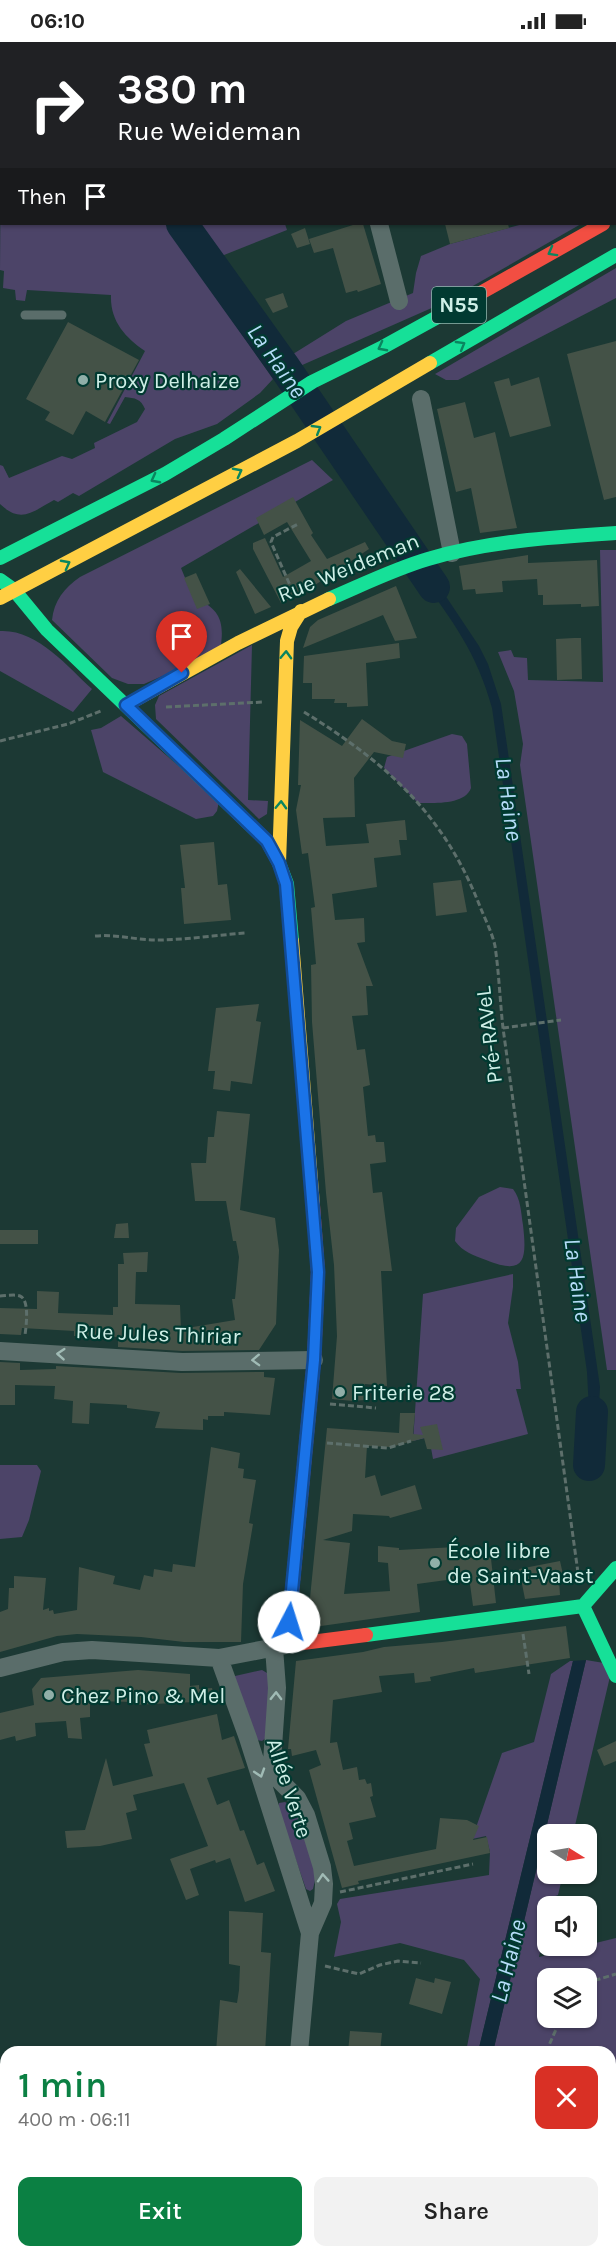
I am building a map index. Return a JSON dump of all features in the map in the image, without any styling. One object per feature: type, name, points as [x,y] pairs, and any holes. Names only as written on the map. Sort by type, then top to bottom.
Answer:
[{"type":"main road","name":"N55","points":[[3,557],[165,474],[274,408],[312,382],[383,347],[601,225]]},
{"type":"main road","name":"N55","points":[[0,598],[297,441],[616,255]]},
{"type":"main road","points":[[452,553],[616,533]]},
{"type":"main road","points":[[0,541],[14,590]]},
{"type":"main road","name":"Rue Weideman","points":[[126,705],[220,651],[301,610],[406,567],[452,553]]},
{"type":"main road","points":[[0,580],[14,590],[47,630],[267,841],[279,863],[286,884],[318,1272],[310,1403],[281,1646],[583,1606],[616,1568]]},
{"type":"main road","points":[[279,863],[286,641],[301,610]]},
{"type":"main road","points":[[583,1606],[616,1677]]},
{"type":"street","points":[[379,225],[399,301]]},
{"type":"street","name":"Rue Weideman","points":[[421,399],[452,553]]},
{"type":"street","name":"Rue Jules Thiriar","points":[[0,1351],[182,1362],[314,1360]]},
{"type":"street","points":[[0,1668],[63,1652],[92,1650],[219,1659],[281,1646]]},
{"type":"street","name":"Allée Verte","points":[[281,1646],[272,1762],[279,1780],[297,1798],[306,1815],[322,1867],[322,1903],[310,1934],[300,2046]]},
{"type":"street","name":"Allée Verte","points":[[219,1659],[248,1738],[310,1934]]},
{"type":"lane","points":[[25,315],[62,315]]},
{"type":"path","points":[[298,524],[273,537],[271,542],[301,610]]},
{"type":"path","name":"Pré-RAVeL","points":[[156,707],[250,702],[284,703],[302,710],[368,753],[414,798],[452,848],[468,875],[495,944],[502,1028],[583,1606]]},
{"type":"path","points":[[0,741],[68,724],[126,705]]},
{"type":"path","points":[[95,936],[113,935],[170,940],[246,933]]},
{"type":"path","points":[[502,1028],[561,1020]]},
{"type":"path","points":[[0,1296],[20,1296],[24,1299],[26,1321],[23,1352]]},
{"type":"path","points":[[310,1403],[376,1408]]},
{"type":"path","points":[[306,1442],[388,1448],[411,1441]]},
{"type":"path","points":[[521,1614],[529,1674]]},
{"type":"path","points":[[323,1895],[473,1864]]},
{"type":"path","points":[[308,1962],[359,1974],[380,1965],[398,1961],[421,1964]]},
{"type":"path","points":[[597,1980],[616,1974]]},
{"type":"path","points":[[549,2046],[557,2028]]},
{"type":"shaded area","points":[[0,225],[166,225],[273,379],[260,393],[217,424],[175,439],[79,496],[73,493],[58,502],[54,500],[33,512],[14,514],[0,504],[0,465],[3,466],[9,478],[62,456],[72,459],[95,448],[94,443],[137,422],[145,409],[137,400],[125,397],[110,424],[107,423],[145,351],[120,328],[113,313],[111,295],[27,290],[25,301],[16,300],[15,290],[3,288],[4,271],[0,270]]},
{"type":"shaded area","points":[[190,225],[285,225],[287,230],[214,259]]},
{"type":"shaded area","points":[[519,225],[579,225],[443,303],[300,366],[285,359],[346,321],[413,293],[421,256],[450,244]]},
{"type":"shaded area","points":[[616,268],[616,298],[458,380],[446,380],[435,374]]},
{"type":"shaded area","points":[[312,460],[333,480],[181,568],[193,597],[210,606],[219,618],[222,632],[220,651],[144,684],[128,684],[112,678],[52,620],[61,595],[80,577]]},
{"type":"shaded area","points":[[600,550],[616,550],[616,1370],[607,1370],[520,765],[523,744],[514,691],[498,652],[511,650],[514,657],[527,658],[528,680],[603,682]]},
{"type":"shaded area","points":[[0,631],[14,632],[39,642],[92,689],[73,712],[0,671]]},
{"type":"shaded area","points":[[252,645],[248,800],[268,801],[267,814],[259,819],[156,719],[155,705],[159,696]]},
{"type":"shaded area","points":[[121,716],[219,801],[217,811],[213,816],[196,819],[103,772],[91,730],[101,728]]},
{"type":"shaded area","points":[[452,734],[462,736],[467,744],[471,788],[468,794],[456,800],[418,803],[384,768],[387,757]]},
{"type":"shaded area","points":[[500,1187],[513,1189],[520,1206],[524,1247],[521,1262],[516,1265],[499,1265],[465,1251],[455,1241],[456,1228],[479,1197]]},
{"type":"shaded area","points":[[513,1274],[508,1323],[518,1362],[521,1389],[516,1389],[528,1434],[433,1459],[429,1437],[413,1441],[423,1294]]},
{"type":"shaded area","points":[[0,1465],[37,1465],[41,1471],[29,1520],[22,1537],[0,1539]]},
{"type":"shaded area","points":[[586,1660],[610,1664],[612,1668],[575,1824],[547,1824]]},
{"type":"shaded area","points":[[573,1661],[479,2046],[467,2046],[480,1979],[464,1960],[400,1943],[334,1957],[341,1922],[337,1904],[340,1899],[489,1875],[490,1852],[486,1836],[472,1839],[502,1753],[534,1742],[551,1674]]},
{"type":"shaded area","points":[[262,1670],[267,1673],[272,1689],[268,1736],[262,1741],[257,1740],[235,1684],[235,1676]]},
{"type":"shaded area","points":[[285,1802],[297,1809],[316,1876],[313,1889],[310,1891],[306,1889],[278,1809],[279,1803]]},
{"type":"shaded area","points":[[537,1867],[537,1884],[561,1884],[558,1895],[537,1896],[537,1956],[597,1956],[597,1943],[616,1938],[616,2046],[494,2046]]},
{"type":"water","points":[[429,571],[479,646],[488,664],[501,704],[600,1387],[596,1456],[585,1456],[589,1410],[587,1372],[492,708],[471,654],[453,622],[419,575]]},
{"type":"water","points":[[586,1660],[547,1824],[537,1824],[537,1867],[494,2046],[479,2046],[573,1661]]},
{"type":"building","points":[[353,225],[363,225],[381,284],[358,292],[357,290],[346,293],[333,248],[314,253],[309,239]]},
{"type":"building","points":[[445,225],[508,225],[509,228],[450,244]]},
{"type":"building","points":[[305,228],[310,244],[297,248],[291,234]]},
{"type":"building","points":[[283,293],[288,307],[273,313],[265,299]]},
{"type":"building","name":"Proxy Delhaize","points":[[68,322],[139,360],[105,422],[86,411],[73,435],[45,420],[50,412],[26,399]]},
{"type":"building","points":[[616,341],[616,497],[604,500],[567,354]]},
{"type":"building","points":[[539,377],[551,426],[510,437],[494,382],[509,378],[511,386]]},
{"type":"building","points":[[465,402],[474,438],[495,432],[517,528],[480,533],[471,488],[456,492],[437,409]]},
{"type":"building","points":[[293,497],[313,533],[311,535],[327,559],[365,542],[369,549],[306,591],[281,603],[253,549],[253,543],[265,538],[283,577],[311,561],[287,522],[264,535],[256,518]]},
{"type":"building","points":[[528,555],[528,563],[597,560],[599,606],[543,605],[543,595],[538,595],[537,579],[502,581],[503,592],[476,594],[475,589],[463,590],[459,566]]},
{"type":"building","points":[[240,569],[271,607],[255,614],[236,572]]},
{"type":"building","points":[[196,573],[210,604],[197,609],[184,578]]},
{"type":"building","points":[[396,586],[417,638],[395,641],[383,615],[303,648],[310,627],[318,620]]},
{"type":"building","points":[[581,638],[582,679],[557,680],[556,639]]},
{"type":"building","points":[[399,643],[400,658],[366,663],[368,706],[347,707],[347,703],[334,703],[335,699],[312,699],[312,683],[303,683],[304,656]]},
{"type":"building","points":[[362,719],[392,741],[406,744],[403,758],[374,752],[354,778],[355,817],[323,818],[326,846],[369,843],[366,824],[405,820],[407,840],[399,840],[401,855],[374,858],[377,887],[332,894],[335,920],[364,918],[365,942],[357,943],[373,986],[366,986],[368,1015],[352,1016],[357,1050],[365,1049],[370,1085],[363,1087],[368,1136],[375,1135],[376,1142],[384,1142],[386,1162],[370,1164],[373,1193],[382,1192],[392,1271],[381,1271],[387,1386],[365,1384],[364,1400],[353,1401],[332,1399],[337,1336],[334,1265],[312,1022],[311,965],[316,964],[311,908],[315,907],[308,853],[302,854],[296,810],[301,785],[298,785],[300,720],[342,746]]},
{"type":"building","points":[[214,842],[218,885],[227,884],[231,920],[184,924],[181,888],[185,888],[180,845]]},
{"type":"building","points":[[461,880],[467,912],[436,916],[433,883]]},
{"type":"building","points":[[259,1004],[256,1021],[261,1022],[252,1084],[231,1081],[230,1091],[213,1089],[215,1071],[208,1071],[216,1008]]},
{"type":"building","points":[[217,1111],[250,1114],[240,1210],[275,1218],[279,1250],[276,1324],[259,1350],[182,1351],[118,1347],[118,1337],[74,1336],[74,1331],[22,1328],[21,1335],[0,1334],[0,1308],[37,1309],[37,1291],[59,1292],[58,1313],[113,1315],[113,1307],[118,1307],[118,1264],[124,1264],[123,1253],[148,1252],[147,1272],[136,1272],[135,1304],[180,1305],[181,1329],[235,1320],[232,1299],[235,1299],[239,1257],[236,1241],[233,1241],[226,1201],[195,1201],[191,1163],[206,1163],[208,1137],[214,1137]]},
{"type":"building","points":[[128,1223],[129,1238],[114,1238],[116,1224]]},
{"type":"building","points":[[0,1230],[38,1230],[38,1244],[0,1244]]},
{"type":"building","points":[[0,1362],[20,1363],[20,1370],[56,1369],[56,1366],[181,1373],[264,1372],[264,1377],[275,1378],[270,1415],[224,1412],[224,1416],[208,1416],[208,1420],[203,1419],[203,1430],[155,1428],[160,1412],[127,1408],[127,1405],[90,1403],[89,1424],[72,1423],[73,1401],[54,1399],[55,1386],[15,1385],[15,1405],[0,1405]]},
{"type":"building","points":[[400,1413],[415,1413],[413,1434],[423,1435],[420,1427],[437,1424],[443,1450],[427,1449],[424,1438],[391,1447],[367,1446],[365,1478],[375,1475],[381,1496],[415,1485],[422,1509],[390,1518],[389,1516],[353,1514],[352,1531],[323,1540],[350,1543],[344,1594],[390,1591],[388,1563],[378,1562],[378,1546],[399,1548],[399,1550],[456,1547],[456,1555],[490,1550],[496,1603],[473,1606],[469,1577],[417,1584],[420,1612],[307,1628],[327,1428],[399,1433]]},
{"type":"building","points":[[211,1447],[240,1453],[238,1468],[244,1469],[243,1478],[256,1480],[249,1523],[253,1524],[243,1584],[241,1642],[184,1642],[77,1634],[57,1636],[0,1652],[0,1612],[8,1609],[9,1588],[14,1588],[14,1576],[46,1578],[43,1610],[49,1608],[49,1611],[53,1610],[54,1614],[77,1610],[79,1567],[115,1576],[113,1584],[140,1590],[144,1575],[153,1577],[154,1569],[172,1572],[173,1564],[195,1567]]},
{"type":"building","points":[[560,1561],[564,1579],[559,1580],[560,1595],[525,1599],[519,1569]]},
{"type":"building","points":[[566,1626],[570,1658],[475,1673],[474,1668],[430,1677],[431,1681],[415,1683],[414,1673],[379,1676],[382,1692],[333,1700],[330,1743],[337,1742],[343,1770],[357,1767],[359,1780],[365,1779],[367,1784],[371,1783],[373,1796],[370,1797],[376,1817],[349,1823],[353,1839],[347,1841],[354,1866],[436,1849],[440,1818],[467,1820],[479,1826],[473,1840],[487,1837],[490,1853],[358,1881],[359,1884],[342,1888],[309,1770],[321,1765],[316,1750],[292,1756],[291,1749],[288,1749],[296,1661],[384,1647]]},
{"type":"building","points":[[138,1670],[190,1674],[190,1686],[199,1685],[199,1689],[212,1688],[215,1701],[134,1705],[134,1702],[90,1701],[90,1717],[80,1718],[82,1739],[68,1738],[66,1721],[35,1723],[36,1736],[16,1741],[15,1736],[0,1740],[0,1713],[34,1705],[32,1689],[41,1678]]},
{"type":"building","points":[[217,1714],[222,1740],[234,1736],[245,1768],[207,1778],[217,1805],[229,1800],[240,1831],[244,1830],[257,1865],[264,1862],[275,1891],[245,1902],[230,1858],[216,1863],[215,1860],[190,1869],[199,1895],[186,1900],[170,1859],[208,1846],[184,1783],[133,1795],[137,1810],[126,1813],[132,1839],[100,1846],[67,1848],[65,1831],[85,1830],[106,1758],[113,1786],[153,1776],[144,1744],[150,1743],[147,1730]]},
{"type":"building","points":[[616,1741],[616,1761],[604,1766],[597,1750]]},
{"type":"building","points":[[229,1911],[263,1913],[261,1952],[271,1953],[265,2046],[216,2046],[220,2000],[237,2003],[239,1990],[240,1966],[229,1964]]},
{"type":"building","points":[[416,1978],[434,1983],[435,1978],[451,1982],[442,2014],[409,2004]]},
{"type":"building","points":[[350,2031],[382,2033],[381,2046],[349,2046]]},
{"type":"waterway","name":"La Haine","points":[[183,225],[283,365],[434,587]]},
{"type":"waterway","name":"La Haine","points":[[589,1465],[592,1412]]},
{"type":"traffic: fast","points":[[430,363],[616,255]]},
{"type":"traffic: fast","points":[[0,558],[165,474],[312,382],[452,309]]},
{"type":"traffic: fast","points":[[329,599],[378,577],[451,553],[521,541],[616,533]]},
{"type":"traffic: fast","points":[[0,580],[14,590],[47,630],[267,841],[287,884],[292,941]]},
{"type":"traffic: fast","points":[[583,1606],[616,1568]]},
{"type":"traffic: fast","points":[[366,1635],[583,1606]]},
{"type":"traffic: fast","points":[[583,1606],[616,1676]]},
{"type":"traffic: slow","points":[[0,598],[297,441],[430,363]]},
{"type":"traffic: slow","points":[[126,705],[238,643],[329,599]]},
{"type":"traffic: slow","points":[[279,863],[287,641],[291,627],[301,611]]},
{"type":"traffic: slow","points":[[292,941],[313,1205]]},
{"type":"traffic: jam","points":[[452,309],[601,225]]},
{"type":"traffic: jam","points":[[313,1205],[318,1272],[314,1360],[287,1645],[366,1635]]},
{"type":"place","name":"Proxy Delhaize","points":[[83,380]]},
{"type":"place","name":"Friterie 28","points":[[340,1392]]},
{"type":"place","name":"École libre de Saint-Vaast","points":[[435,1563]]},
{"type":"place","name":"Chez Pino & Mel","points":[[49,1695]]},
{"type":"route","points":[[182,673],[126,705],[267,841],[279,863],[286,884],[318,1272],[314,1360],[289,1622]]}]
